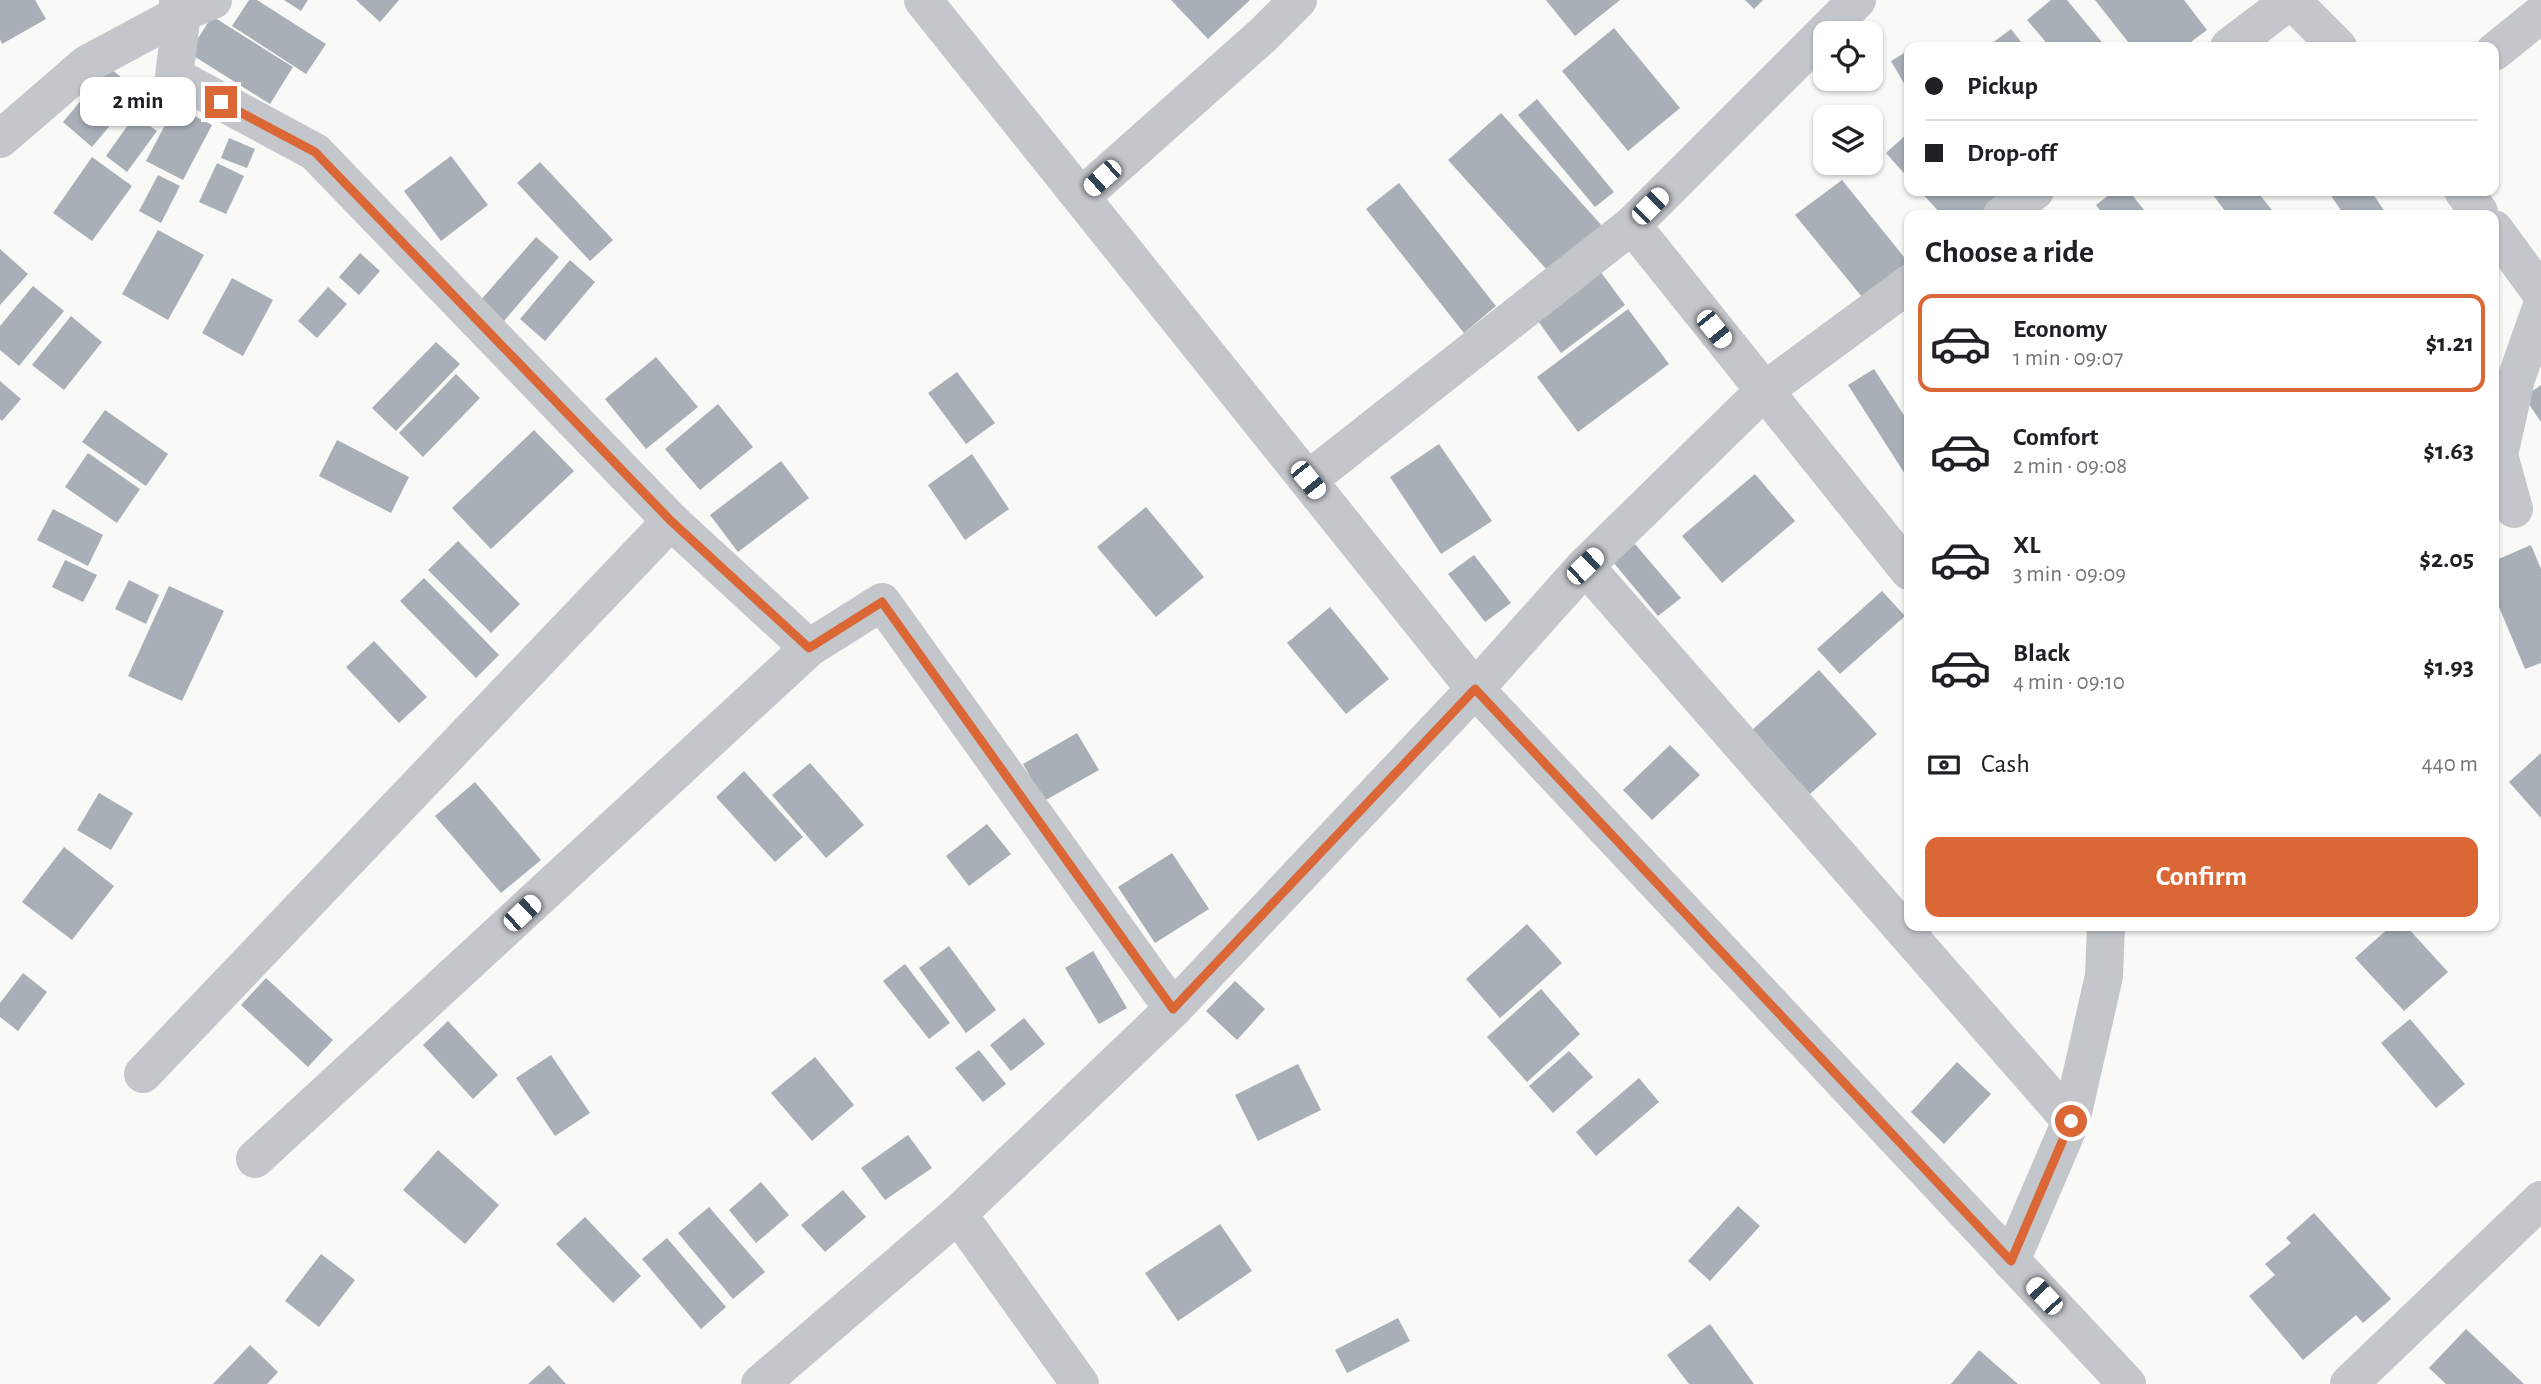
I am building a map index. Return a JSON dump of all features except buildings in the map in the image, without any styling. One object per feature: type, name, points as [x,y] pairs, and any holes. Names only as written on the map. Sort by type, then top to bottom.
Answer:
[{"type":"street","points":[[1082,196],[1263,35],[1298,0]]},
{"type":"street","points":[[1308,480],[1632,225],[1857,0]]},
{"type":"street","points":[[2236,42],[2291,0],[2333,42]]},
{"type":"street","points":[[932,3],[1082,196],[1475,689],[2127,1384]]},
{"type":"street","points":[[0,138],[86,64],[191,4]]},
{"type":"street","points":[[191,4],[174,76],[315,152],[671,521],[809,648]]},
{"type":"street","points":[[2499,48],[2541,14]]},
{"type":"street","points":[[2009,210],[2028,196]]},
{"type":"street","points":[[1632,225],[1904,565]]},
{"type":"street","points":[[2499,238],[2541,293]]},
{"type":"street","points":[[760,1384],[958,1214],[1173,1009],[1475,689],[1585,566],[1764,391],[1904,288]]},
{"type":"street","points":[[2516,509],[2499,455],[2516,379],[2541,308]]},
{"type":"street","points":[[143,1073],[671,521]]},
{"type":"street","points":[[1585,566],[1904,930]]},
{"type":"street","points":[[255,1159],[809,648],[882,602],[1173,1009]]},
{"type":"street","points":[[1905,931],[2071,1121]]},
{"type":"street","points":[[2011,1261],[2071,1121],[2104,976],[2106,931]]},
{"type":"street","points":[[2348,1384],[2541,1200]]},
{"type":"street","points":[[958,1214],[1080,1384]]},
{"type":"route","points":[[221,102],[315,152],[671,521],[809,648],[882,602],[1173,1009],[1475,689],[2011,1261],[2071,1121]]}]
